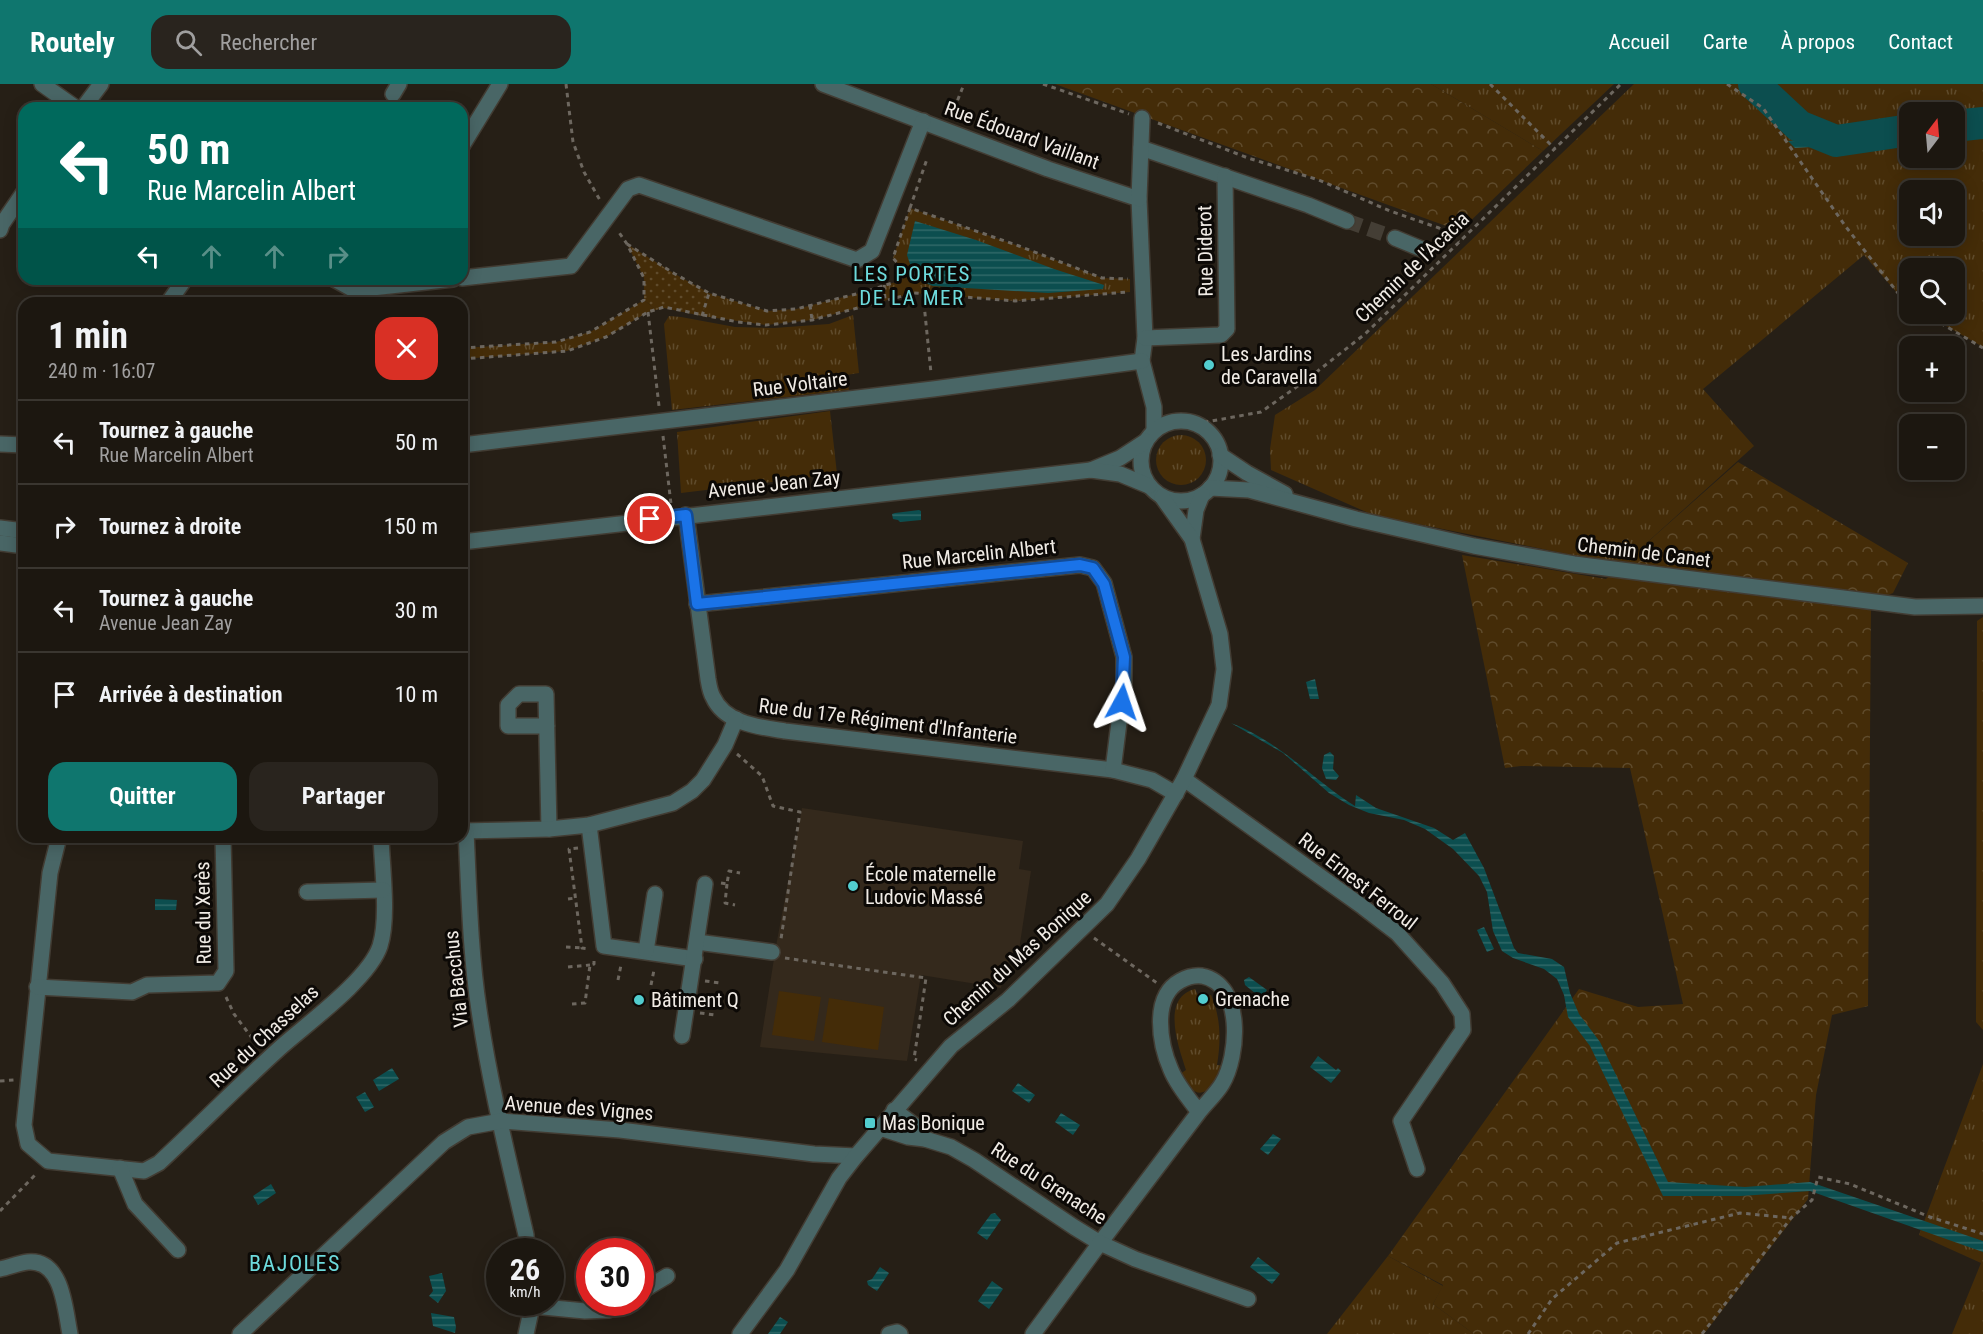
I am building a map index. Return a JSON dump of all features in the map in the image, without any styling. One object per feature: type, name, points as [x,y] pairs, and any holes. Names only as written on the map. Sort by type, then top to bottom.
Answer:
[{"type":"street","points":[[42,84],[78,102]]},
{"type":"street","points":[[89,102],[101,84]]},
{"type":"street","points":[[468,134],[500,84]]},
{"type":"street","name":"Rue Édouard Vaillant","points":[[823,84],[1048,169],[1139,199]]},
{"type":"street","points":[[1142,118],[1139,199],[1145,338],[1142,361],[1154,407],[1150,436],[1142,452],[1143,475],[1149,486],[1162,497],[1176,501],[1189,500],[1206,491],[1217,478],[1220,455],[1216,442],[1207,431],[1185,421],[1163,425],[1150,436]]},
{"type":"street","points":[[468,277],[571,266],[628,189],[639,185],[857,260],[872,251],[923,121]]},
{"type":"street","points":[[1141,148],[1308,205],[1347,221]]},
{"type":"street","name":"Rue Diderot","points":[[1145,338],[1221,335],[1227,329],[1225,176]]},
{"type":"street","points":[[1,226],[18,201]]},
{"type":"street","points":[[1395,238],[1424,250]]},
{"type":"street","name":"Rue Voltaire","points":[[468,444],[933,389],[1142,361]]},
{"type":"street","points":[[1154,407],[1174,422]]},
{"type":"street","name":"Avenue Jean Zay","points":[[1092,470],[1120,458],[1150,436]]},
{"type":"street","points":[[0,444],[18,445]]},
{"type":"street","name":"Chemin de Canet","points":[[1220,455],[1304,505]]},
{"type":"street","name":"Avenue Jean Zay","points":[[468,541],[1092,470],[1120,474],[1149,486]]},
{"type":"street","name":"Chemin de Canet","points":[[1206,491],[1249,490],[1356,519],[1474,546],[1574,564],[1915,607],[1983,606]]},
{"type":"street","name":"Chemin du Mas Bonique","points":[[1192,539],[1196,510],[1206,491]]},
{"type":"street","name":"Chemin du Mas Bonique","points":[[740,1334],[787,1270],[839,1178],[856,1156],[951,1046],[1008,1000],[1083,930],[1107,904],[1133,867],[1184,779],[1219,705],[1224,669],[1220,634],[1192,539],[1162,497]]},
{"type":"street","name":"Rue du 17e Régiment d'Infanterie","points":[[686,515],[708,679],[713,698],[722,710],[736,719],[750,725],[785,731],[1113,770],[1152,780],[1176,794]]},
{"type":"street","points":[[0,528],[18,530]]},
{"type":"street","points":[[0,543],[18,545]]},
{"type":"street","name":"Rue Marcelin Albert","points":[[697,604],[1080,565],[1093,568],[1104,584],[1124,657],[1124,683],[1113,770]]},
{"type":"street","name":"Via Bacchus","points":[[468,831],[549,829],[589,825],[673,803],[692,791],[703,780],[725,745],[736,719]]},
{"type":"street","points":[[547,726],[549,829]]},
{"type":"street","name":"Rue Ernest Ferroul","points":[[1184,779],[1397,933],[1442,983],[1462,1014],[1462,1030],[1401,1121],[1417,1169]]},
{"type":"street","points":[[589,825],[604,945],[695,959]]},
{"type":"street","points":[[48,1161],[28,1144],[24,1125],[50,873],[58,843]]},
{"type":"street","name":"Rue du Xerès","points":[[37,987],[132,992],[147,985],[218,983],[226,971],[223,843]]},
{"type":"street","points":[[307,892],[383,890],[381,843]]},
{"type":"street","name":"Via Bacchus","points":[[465,843],[479,1009],[526,1238]]},
{"type":"street","points":[[682,1035],[705,884]]},
{"type":"street","name":"Rue du Chasselas","points":[[48,1161],[144,1171],[159,1163],[268,1059],[356,981],[373,960],[380,946],[384,925],[383,890]]},
{"type":"street","points":[[646,951],[655,894]]},
{"type":"street","points":[[697,942],[777,952]]},
{"type":"street","name":"Rue du Grenache","points":[[894,1110],[922,1133],[974,1160],[1100,1243],[1222,1084],[1230,1066],[1235,1043],[1234,1018],[1227,996],[1214,981],[1201,976],[1188,977],[1168,991]]},
{"type":"street","points":[[1168,991],[1161,1016],[1161,1034],[1167,1059],[1172,1072],[1199,1112]]},
{"type":"street","points":[[909,1092],[922,1133]]},
{"type":"street","name":"Avenue des Vignes","points":[[240,1334],[444,1142],[468,1127],[501,1121],[620,1130],[814,1154],[856,1156]]},
{"type":"street","name":"Rue du Grenache","points":[[880,1128],[908,1137],[922,1133]]},
{"type":"street","points":[[814,1154],[839,1178]]},
{"type":"street","points":[[120,1168],[135,1204],[178,1250]]},
{"type":"street","points":[[1034,1334],[1100,1243],[1135,1259],[1248,1299]]},
{"type":"street","points":[[0,1269],[29,1262],[39,1263],[56,1275],[69,1334]]},
{"type":"street","points":[[654,1283],[666,1276]]},
{"type":"street","points":[[526,1334],[530,1316]]},
{"type":"street","points":[[889,1334],[897,1332],[900,1334]]},
{"type":"path","points":[[468,348],[556,342],[590,332],[644,300],[644,278],[627,243],[608,216],[584,172],[573,142],[566,84]]},
{"type":"path","points":[[627,243],[709,293],[767,311],[810,306],[902,280],[902,267],[893,258],[931,149],[952,115],[964,84]]},
{"type":"path","points":[[1043,84],[1172,128],[1248,158],[1319,180],[1390,212],[1439,228],[1459,242]]},
{"type":"path","points":[[1490,84],[1555,148]]},
{"type":"path","name":"Chemin de l'Acacia","points":[[1195,424],[1261,412],[1365,334],[1621,84]]},
{"type":"path","points":[[1726,84],[1763,108],[1858,243],[1899,294]]},
{"type":"path","points":[[910,208],[1102,278],[1130,279],[1143,284]]},
{"type":"path","points":[[468,359],[567,351],[606,337],[648,312],[664,308],[766,325],[812,320],[914,293],[1015,301],[1130,292],[1143,284]]},
{"type":"path","points":[[884,285],[885,300]]},
{"type":"path","points":[[702,316],[709,293]]},
{"type":"path","points":[[923,294],[933,389]]},
{"type":"path","points":[[810,306],[812,320]]},
{"type":"path","points":[[1942,324],[1983,348]]},
{"type":"path","points":[[725,745],[762,776],[773,806],[800,812],[777,952],[926,978],[914,1059],[922,1061]]},
{"type":"path","points":[[582,948],[569,849],[591,847]]},
{"type":"path","points":[[735,905],[725,903],[729,871],[740,873]]},
{"type":"path","points":[[705,884],[713,882],[728,884]]},
{"type":"path","points":[[1083,930],[1168,991]]},
{"type":"path","points":[[566,947],[595,949],[594,964],[568,967]]},
{"type":"path","points":[[572,1004],[585,1003],[590,965]]},
{"type":"path","points":[[218,983],[234,1014],[268,1059]]},
{"type":"path","points":[[0,1211],[48,1161]]},
{"type":"path","points":[[1702,1334],[1791,1218],[1812,1200],[1818,1177],[1850,1184],[1930,1217],[1983,1234]]},
{"type":"path","points":[[1528,1334],[1552,1299],[1617,1243],[1740,1213],[1791,1218]]},
{"type":"shaded area","points":[[802,808],[1023,841],[1019,869],[1031,871],[1017,963],[1005,962],[1001,988],[921,975],[907,1061],[760,1047]]},
{"type":"green space","points":[[1055,84],[1431,84],[1543,151],[1460,231]]},
{"type":"green space","points":[[1431,84],[1614,84],[1543,151]]},
{"type":"green space","points":[[1634,84],[1983,84],[1983,347],[1943,324],[1965,324],[1965,258],[1899,258],[1899,295],[1864,255],[1703,389],[1754,446],[1622,565],[1373,515],[1271,470],[1270,449],[1275,415],[1315,390]]},
{"type":"green space","points":[[910,208],[1102,278],[1130,279],[1130,292],[1015,301],[914,293],[812,320],[766,325],[702,316],[709,293],[767,311],[796,309],[902,280],[901,267],[893,258]]},
{"type":"green space","points":[[627,244],[709,293],[702,316],[664,308],[656,310],[644,300],[644,278]]},
{"type":"green space","points":[[644,300],[656,310],[648,312],[606,337],[567,351],[468,359],[468,348],[556,342],[590,332]]},
{"type":"green space","points":[[853,315],[859,373],[846,375],[849,390],[672,410],[664,324],[669,316],[735,327],[774,328],[829,324]]},
{"type":"green space","points":[[830,411],[837,474],[681,493],[677,432]]},
{"type":"green space","points":[[1176,435],[1186,435],[1199,442],[1206,455],[1206,465],[1199,478],[1186,485],[1176,485],[1167,481],[1160,474],[1156,465],[1156,455],[1160,446],[1167,439]]},
{"type":"green space","points":[[1738,462],[1908,563],[1893,593],[1871,602],[1868,1006],[1832,1015],[1816,1095],[1808,1199],[1704,1334],[1474,1334],[1433,1304],[1443,1285],[1388,1256],[1579,989],[1638,1007],[1683,1004],[1630,768],[1521,766],[1505,768],[1462,555],[1606,579]]},
{"type":"green space","points":[[1983,617],[1983,1030],[1976,1022],[1977,621]]},
{"type":"green space","points":[[1195,989],[1201,1002],[1206,1001],[1205,997],[1211,995],[1217,1012],[1219,1030],[1217,1065],[1225,1066],[1210,1088],[1199,1093],[1187,1084],[1180,1074],[1186,1070],[1175,1025],[1178,1002],[1184,994]]},
{"type":"green space","points":[[779,991],[821,997],[814,1041],[772,1035]]},
{"type":"green space","points":[[829,998],[884,1007],[878,1050],[822,1042]]},
{"type":"green space","points":[[1983,1064],[1983,1334],[1952,1334],[1981,1263],[1919,1235]]},
{"type":"green space","points":[[1388,1256],[1443,1286],[1433,1304],[1474,1334],[1327,1334]]},
{"type":"water","points":[[1983,127],[1983,136],[1965,137],[1965,128]]},
{"type":"water","points":[[1899,133],[1899,142],[1795,148],[1788,141]]},
{"type":"water","points":[[915,221],[1104,285],[1103,289],[1048,293],[933,286],[915,279],[907,255]]},
{"type":"water","points":[[919,510],[921,520],[900,522],[893,519],[892,514]]},
{"type":"water","points":[[1315,679],[1319,699],[1310,699],[1306,682]]},
{"type":"water","points":[[1231,723],[1280,750],[1355,806],[1356,795],[1376,808],[1434,828],[1453,840],[1465,833],[1484,868],[1514,948],[1518,953],[1552,959],[1564,967],[1570,993],[1579,1014],[1600,1042],[1668,1182],[1745,1187],[1810,1182],[1983,1241],[1983,1252],[1810,1191],[1741,1196],[1663,1196],[1590,1046],[1568,1017],[1564,995],[1557,979],[1544,969],[1513,958],[1502,951],[1493,931],[1487,892],[1479,876],[1453,849],[1425,829],[1404,820],[1369,813],[1349,805],[1329,793],[1283,753]]},
{"type":"water","points":[[1330,752],[1334,756],[1333,769],[1339,776],[1336,780],[1326,779],[1322,768],[1324,755]]},
{"type":"water","points":[[155,899],[177,900],[176,910],[155,910]]},
{"type":"water","points":[[1484,927],[1494,949],[1487,952],[1477,930]]},
{"type":"water","points":[[1249,977],[1267,990],[1261,998],[1245,985],[1244,980]]},
{"type":"water","points":[[1318,1056],[1336,1070],[1338,1068],[1341,1071],[1331,1083],[1310,1067]]},
{"type":"water","points":[[392,1068],[399,1079],[379,1091],[373,1080]]},
{"type":"water","points":[[1018,1083],[1035,1095],[1029,1103],[1012,1091]]},
{"type":"water","points":[[365,1092],[374,1107],[365,1112],[356,1097]]},
{"type":"water","points":[[1061,1113],[1080,1125],[1073,1135],[1055,1122]]},
{"type":"water","points":[[1273,1134],[1281,1139],[1268,1155],[1260,1149]]},
{"type":"water","points":[[271,1184],[276,1193],[258,1205],[253,1196]]},
{"type":"water","points":[[995,1213],[1001,1220],[987,1240],[977,1233],[991,1214]]},
{"type":"water","points":[[1258,1257],[1280,1274],[1272,1284],[1250,1267]]},
{"type":"water","points":[[880,1267],[889,1273],[877,1291],[868,1285],[867,1281],[872,1279]]},
{"type":"water","points":[[442,1273],[446,1291],[438,1303],[429,1296],[433,1291],[429,1276]]},
{"type":"water","points":[[992,1281],[1003,1289],[989,1309],[978,1301]]},
{"type":"water","points":[[431,1313],[454,1317],[455,1333],[433,1326]]},
{"type":"water","points":[[780,1317],[788,1322],[780,1334],[768,1334]]},
{"type":"waterway","points":[[1754,84],[1799,126],[1836,141],[1899,132]]},
{"type":"waterway","points":[[1965,125],[1983,123]]},
{"type":"tunnel","points":[[1347,221],[1395,238]]},
{"type":"place","name":"Les Jardins de Caravella","points":[[1209,365]]},
{"type":"place","name":"École maternelle Ludovic Massé","points":[[853,886]]},
{"type":"place","name":"Grenache","points":[[1203,999]]},
{"type":"place","name":"Bâtiment Q","points":[[639,1000]]},
{"type":"place","name":"Mas Bonique","points":[[870,1123]]},
{"type":"district","name":"LES PORTES DE LA MER","points":[[912,286]]},
{"type":"district","name":"BAJOLES","points":[[295,1263]]},
{"type":"route","points":[[650,519],[686,515],[697,604],[1080,565],[1093,568],[1104,584],[1124,657],[1122,702]]}]
